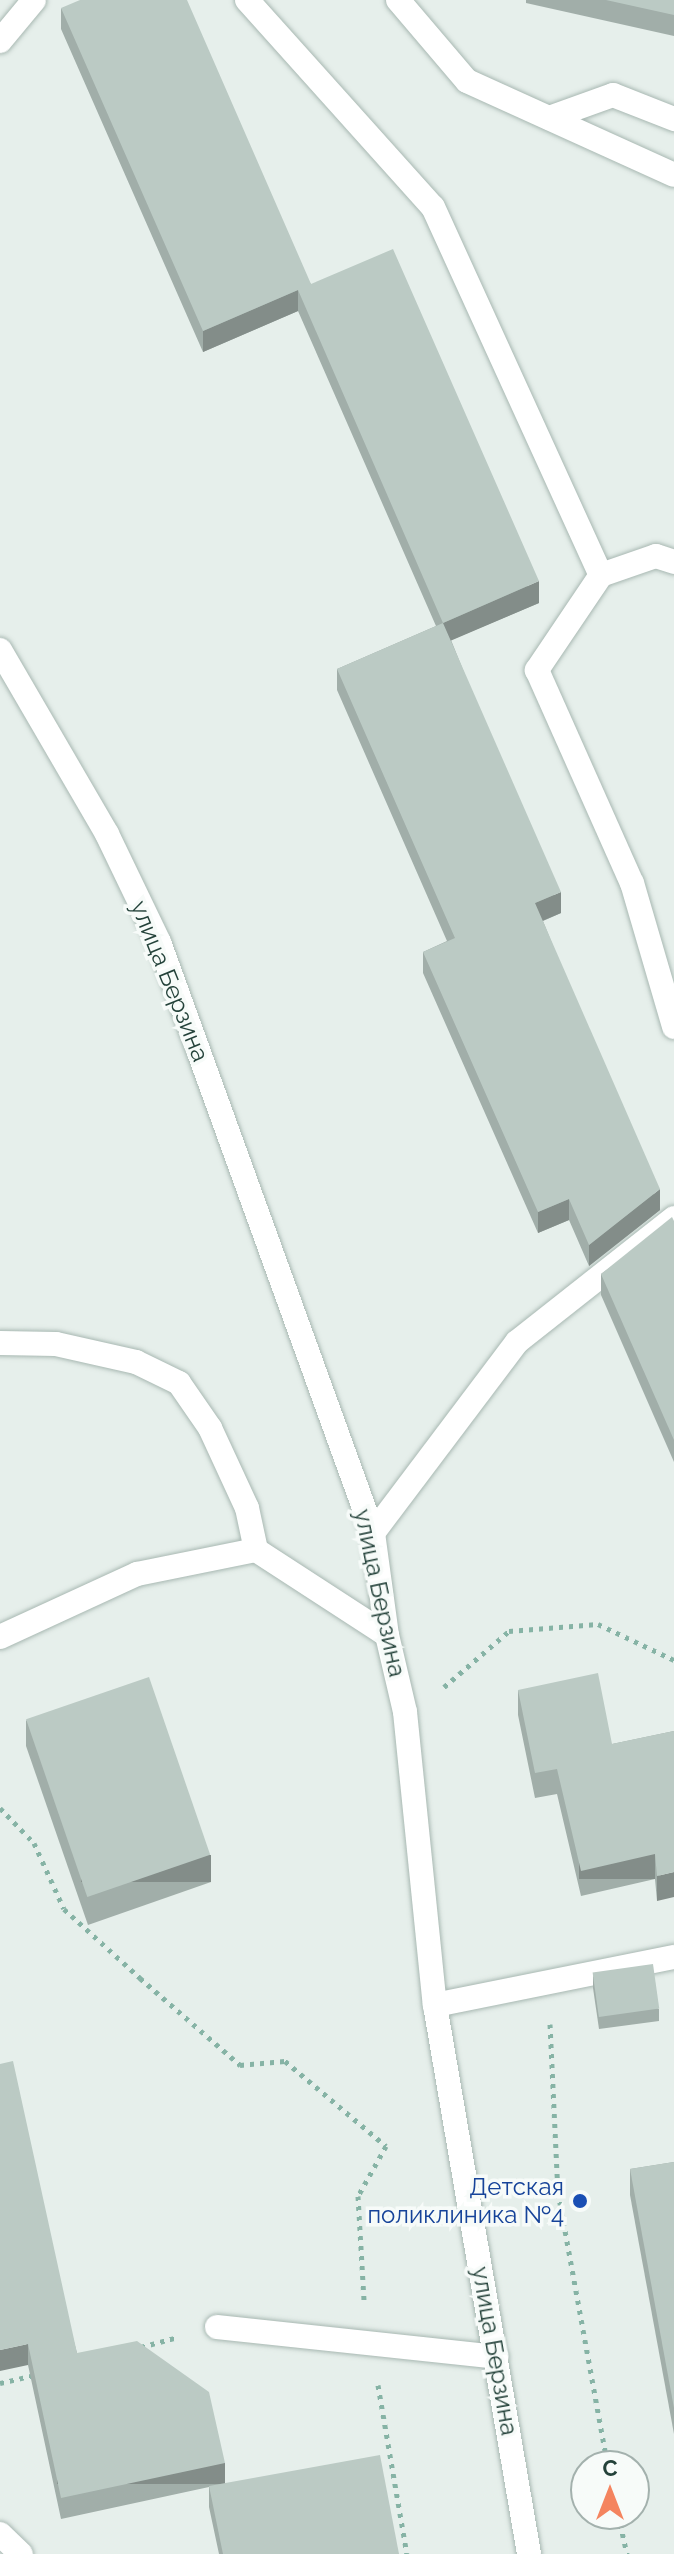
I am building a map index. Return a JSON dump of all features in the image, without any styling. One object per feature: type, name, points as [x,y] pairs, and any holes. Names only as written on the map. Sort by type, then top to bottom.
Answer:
[{"type":"street","points":[[0,41],[34,0]]},
{"type":"street","points":[[247,0],[433,207],[601,575]]},
{"type":"street","points":[[398,0],[467,81],[674,175]]},
{"type":"street","points":[[549,118],[613,95],[674,119]]},
{"type":"street","points":[[674,562],[656,556],[601,575],[537,670],[632,883],[674,1027]]},
{"type":"street","name":"улица Берзина","points":[[0,650],[107,834],[159,942],[373,1533],[387,1635],[405,1712],[435,2005],[529,2554]]},
{"type":"street","points":[[373,1533],[517,1342],[674,1218]]},
{"type":"street","points":[[0,1343],[70,1347],[136,1362],[179,1383],[210,1428],[247,1508],[256,1550]]},
{"type":"street","points":[[0,1637],[137,1574],[256,1550],[387,1635]]},
{"type":"street","points":[[435,2005],[674,1957]]},
{"type":"street","points":[[217,2327],[496,2357]]},
{"type":"street","points":[[0,2534],[21,2554]]},
{"type":"path","points":[[405,1712],[430,1699],[509,1631],[598,1624],[674,1660]]},
{"type":"path","points":[[0,1808],[34,1843],[64,1909],[140,1978],[240,2065],[285,2061],[386,2146]]},
{"type":"path","points":[[548,1983],[558,2192],[605,2450]]},
{"type":"path","points":[[126,2351],[217,2327]]},
{"type":"path","points":[[0,2383],[50,2371]]},
{"type":"path","points":[[622,2530],[627,2554]]},
{"type":"building","points":[[80,0],[187,0],[311,284],[393,249],[539,581],[443,623],[298,290],[203,331],[61,8]]},
{"type":"building","points":[[606,0],[674,0],[674,15]]},
{"type":"building","points":[[443,623],[561,892],[535,903],[660,1189],[589,1245],[569,1199],[538,1212],[423,952],[455,938],[337,669]]},
{"type":"building","points":[[672,1217],[674,1221],[674,1440],[601,1274]]},
{"type":"building","points":[[598,1673],[612,1744],[674,1731],[674,1872],[657,1876],[655,1854],[581,1871],[557,1769],[535,1773],[518,1690]]},
{"type":"building","points":[[149,1677],[210,1855],[87,1897],[26,1719]]},
{"type":"building","points":[[653,1964],[659,2009],[599,2017],[593,1972]]},
{"type":"building","points":[[13,2061],[77,2353],[137,2341],[209,2392],[225,2463],[61,2498],[28,2344],[0,2350],[0,2064]]},
{"type":"building","points":[[674,2162],[674,2408],[630,2169]]},
{"type":"building","points":[[380,2455],[399,2554],[223,2554],[209,2486]]},
{"type":"place","name":"Детская поликлиника №4","points":[[580,2201]]}]
